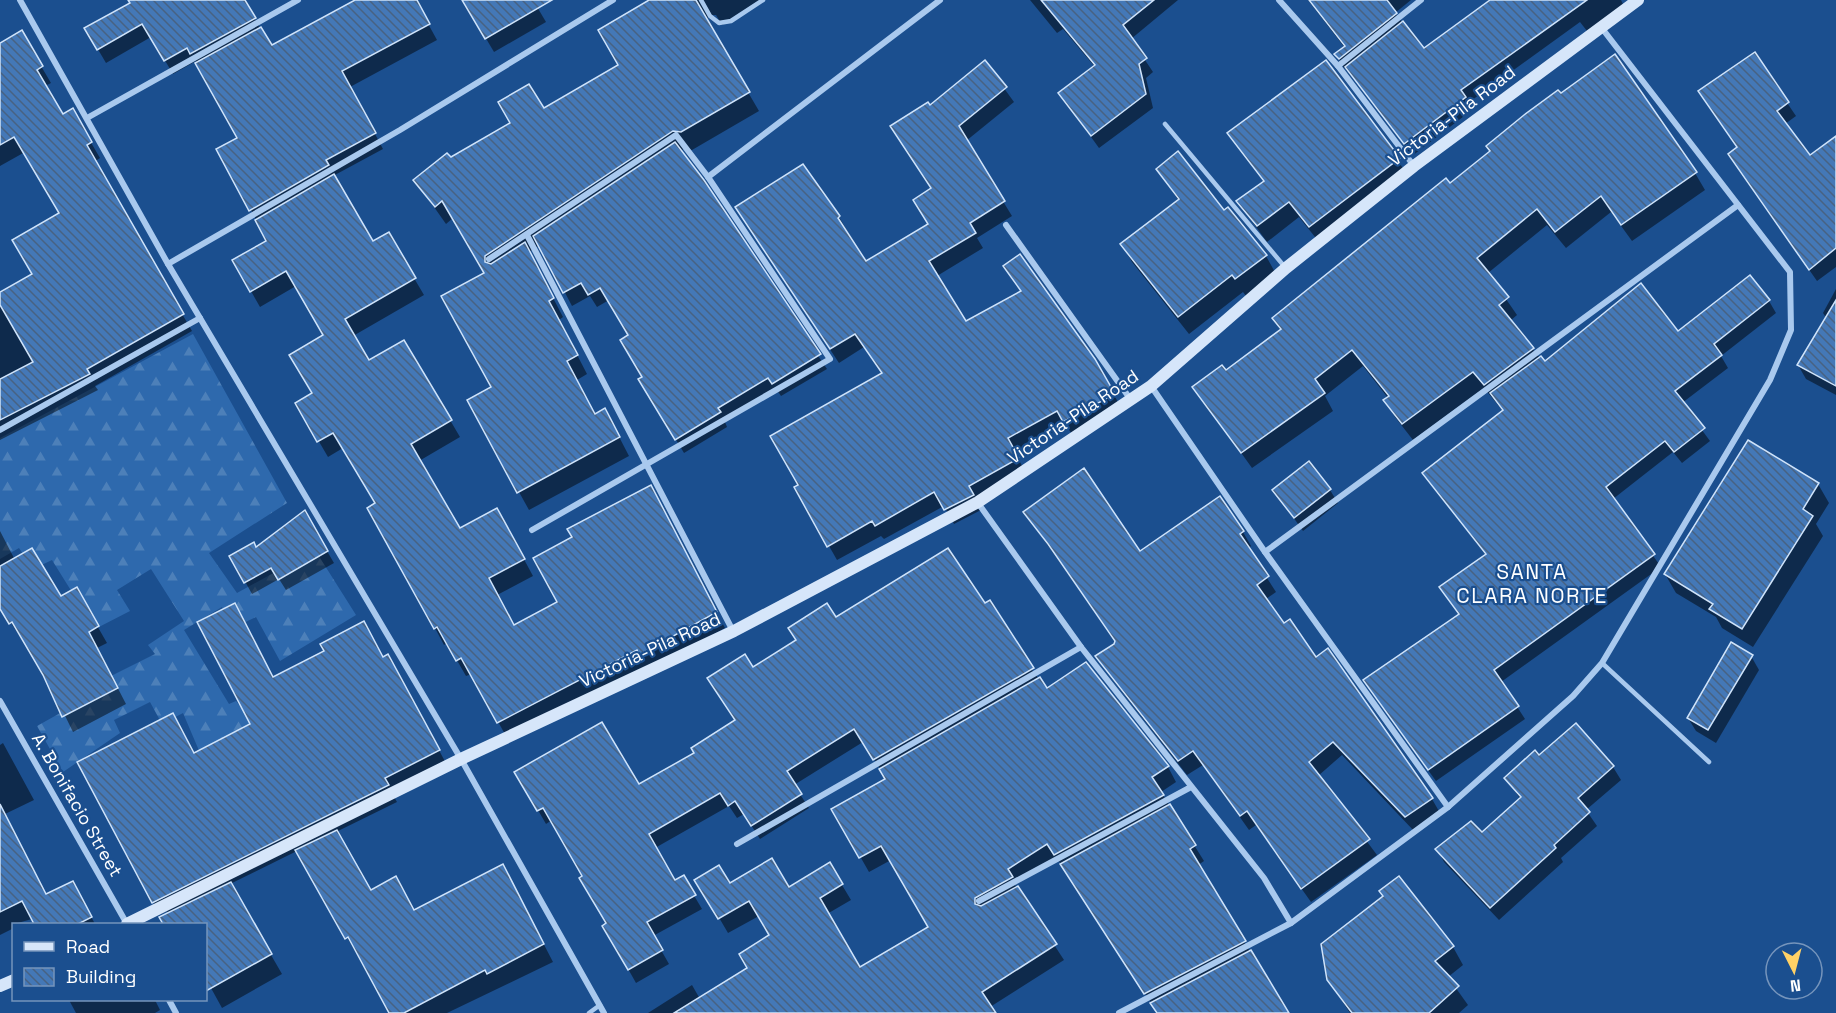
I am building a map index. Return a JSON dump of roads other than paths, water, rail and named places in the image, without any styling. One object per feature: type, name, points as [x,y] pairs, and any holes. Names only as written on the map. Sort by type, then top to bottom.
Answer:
[{"type":"main road","name":"Victoria-Pila Road","points":[[130,923],[461,759],[734,631],[978,502],[1132,401],[1286,268],[1414,166],[1638,0]]},
{"type":"street","points":[[20,0],[168,264],[461,759],[604,1013]]},
{"type":"street","points":[[87,118],[298,0]]},
{"type":"street","points":[[168,264],[400,130],[613,0]]},
{"type":"street","points":[[708,177],[940,0]]},
{"type":"street","points":[[1279,0],[1338,66],[1414,166]]},
{"type":"street","points":[[1338,66],[1421,0]]},
{"type":"street","points":[[1119,1013],[1291,923],[1448,807],[1573,696],[1602,663],[1770,380],[1791,330],[1790,272],[1600,26]]},
{"type":"street","points":[[489,259],[676,135],[708,177],[830,358],[532,530]]},
{"type":"street","points":[[1265,552],[1738,205]]},
{"type":"street","points":[[1006,225],[1132,401]]},
{"type":"street","points":[[527,235],[734,631]]},
{"type":"street","points":[[0,430],[200,318]]},
{"type":"street","points":[[1151,386],[1265,552],[1448,807]]},
{"type":"street","points":[[978,502],[1081,647],[1264,878],[1291,923]]},
{"type":"street","points":[[736,844],[1081,647]]},
{"type":"street","name":"A. Bonifacio Street","points":[[0,701],[127,923]]},
{"type":"street","points":[[980,901],[1191,787]]},
{"type":"lane","points":[[701,0],[710,16],[719,23],[731,21],[763,0]]},
{"type":"lane","points":[[1166,124],[1286,268]]},
{"type":"lane","points":[[1602,663],[1709,762]]},
{"type":"lane","points":[[589,1013],[600,1005]]},
{"type":"district","name":"SANTA CLARA NORTE","points":[[1532,584]]}]
